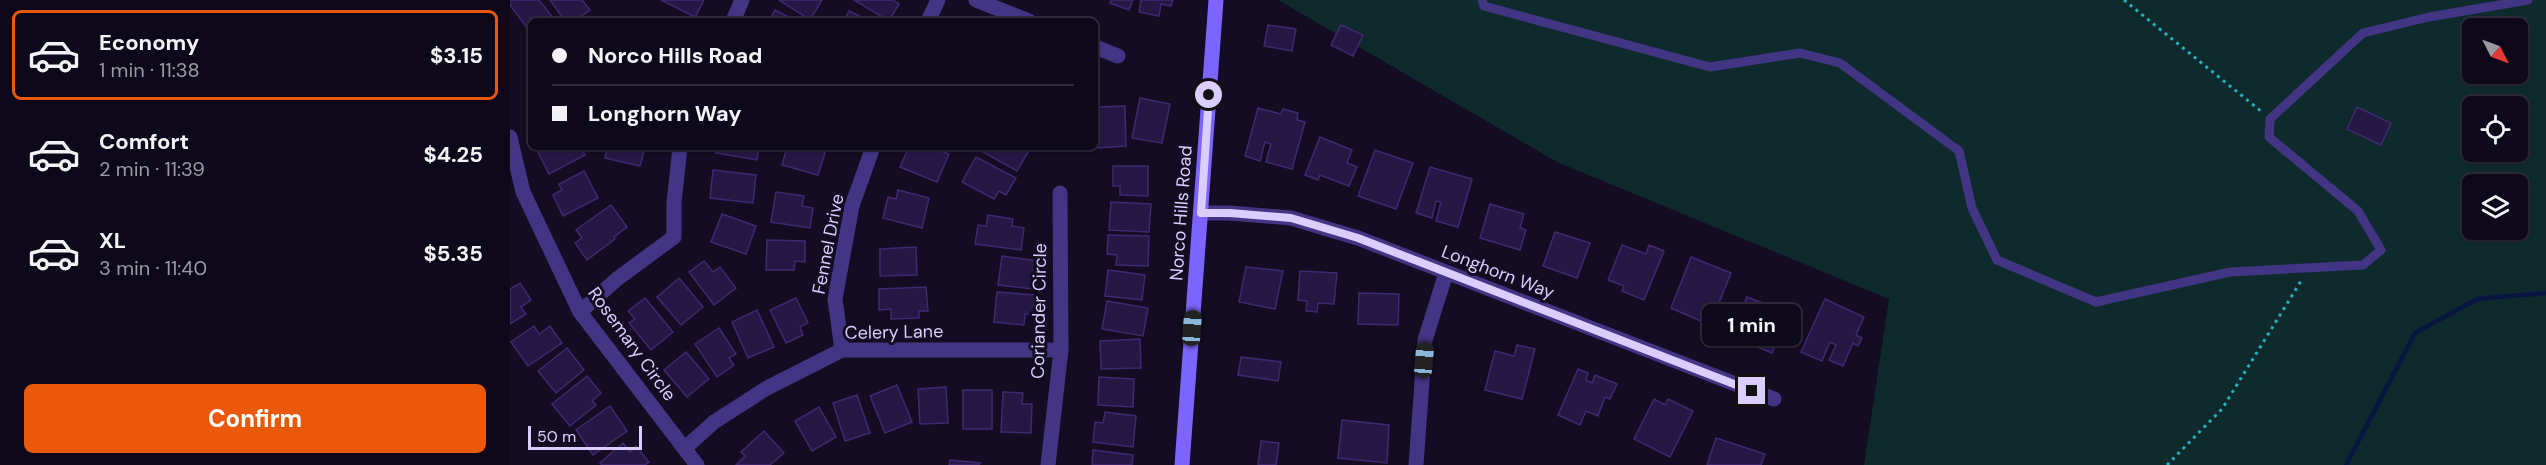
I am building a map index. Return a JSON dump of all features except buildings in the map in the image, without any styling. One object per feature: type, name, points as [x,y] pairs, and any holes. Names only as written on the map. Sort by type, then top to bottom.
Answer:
[{"type":"street","points":[[734,18],[742,0]]},
{"type":"street","points":[[929,18],[938,0]]},
{"type":"street","points":[[976,0],[1021,18]]},
{"type":"street","name":"Norco Hills Road","points":[[1182,465],[1216,0]]},
{"type":"street","points":[[1098,48],[1118,56]]},
{"type":"street","name":"Rosemary Circle","points":[[510,137],[523,192],[580,312],[697,465]]},
{"type":"street","points":[[580,312],[617,279],[674,237],[674,203],[680,150]]},
{"type":"street","name":"Fennel Drive","points":[[842,350],[836,299],[852,207],[872,150]]},
{"type":"street","name":"Coriander Circle","points":[[1048,465],[1061,350],[1060,193]]},
{"type":"street","name":"Longhorn Way","points":[[1201,213],[1291,218],[1358,238],[1774,399]]},
{"type":"street","points":[[1416,465],[1425,340],[1446,273]]},
{"type":"street","name":"Celery Lane","points":[[685,448],[714,422],[767,388],[842,350],[1061,350]]},
{"type":"lane","points":[[1482,0],[1484,6],[1710,68],[1800,53],[1840,63],[1959,152],[1972,208],[1997,260],[2096,302],[2230,272],[2309,266],[2363,265],[2381,250],[2358,211],[2269,137],[2270,119],[2363,33],[2429,17],[2528,0]]},
{"type":"path","points":[[2124,0],[2270,119]]},
{"type":"path","points":[[2167,465],[2222,409],[2309,266]]},
{"type":"green space","points":[[1278,0],[2546,0],[2546,465],[1864,465],[1889,299],[1557,162]]},
{"type":"waterway","points":[[2346,465],[2415,333],[2477,299],[2546,293]]},
{"type":"route","points":[[1209,95],[1201,213],[1291,218],[1358,238],[1752,391]]}]
